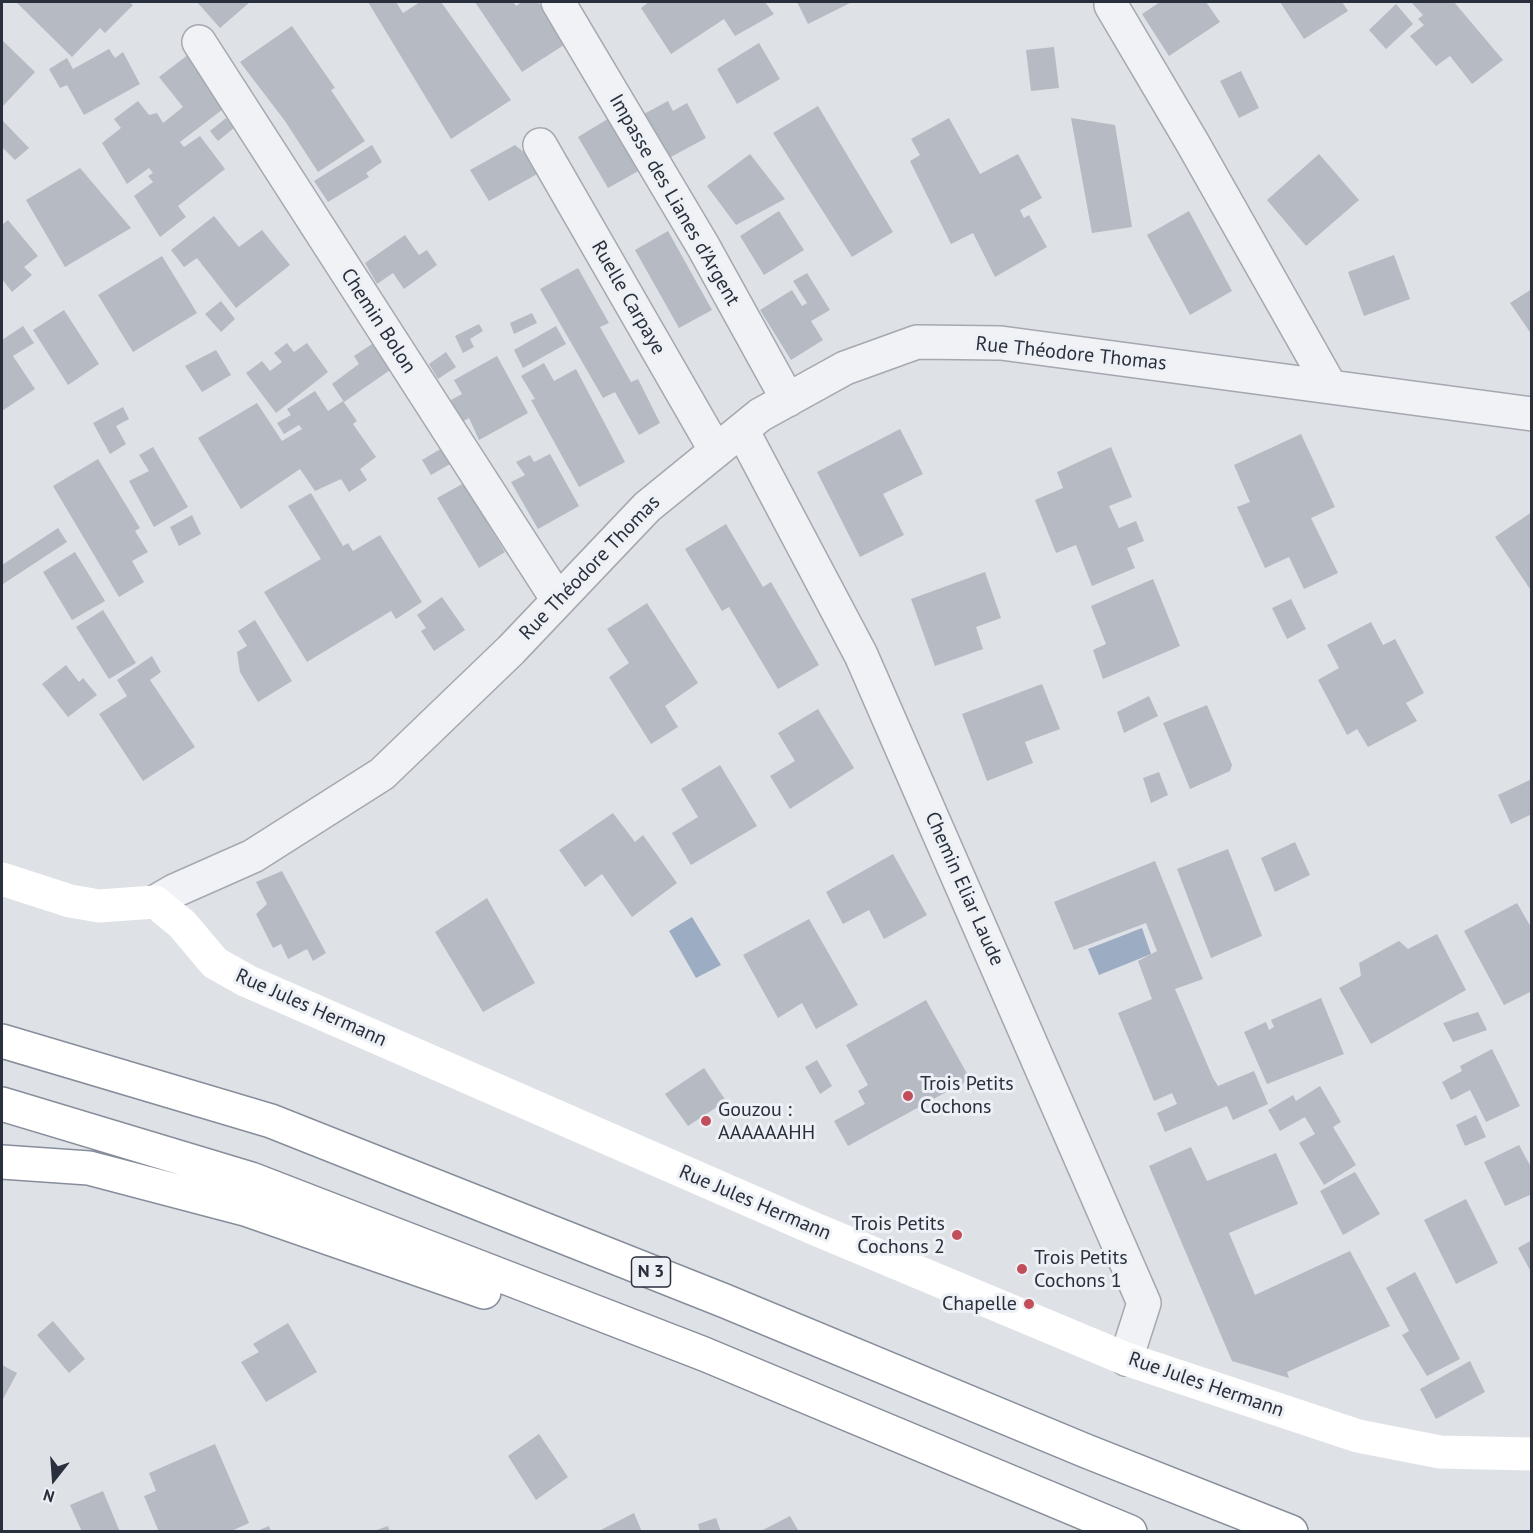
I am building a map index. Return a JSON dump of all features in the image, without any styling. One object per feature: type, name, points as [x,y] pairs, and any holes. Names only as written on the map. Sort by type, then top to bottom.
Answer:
[{"type":"main road","points":[[2,879],[70,901],[99,906],[155,903]]},
{"type":"main road","name":"Rue Jules Hermann","points":[[155,903],[182,924],[215,963],[247,981],[815,1229],[1126,1359],[1358,1436],[1440,1452],[1532,1454]]},
{"type":"main road","name":"N 3","points":[[2,1041],[271,1121],[725,1301],[1086,1451],[1291,1532]]},
{"type":"main road","points":[[2,1104],[251,1179],[704,1354],[1130,1532]]},
{"type":"main road","points":[[2,1162],[89,1168],[245,1209],[625,1342],[1063,1504]]},
{"type":"street","name":"Impasse des Lianes d'Argent","points":[[558,2],[703,246],[788,400]]},
{"type":"street","points":[[1111,5],[1192,142],[1330,386]]},
{"type":"street","name":"Chemin Bolon","points":[[199,42],[558,600]]},
{"type":"street","name":"Ruelle Carpaye","points":[[540,145],[716,451]]},
{"type":"street","name":"Rue Théodore Thomas","points":[[155,903],[174,891],[253,856],[382,774],[511,650],[647,507],[760,415],[845,368],[917,342],[1001,343],[1532,414]]},
{"type":"street","name":"Chemin Eliar Laude","points":[[742,430],[861,655],[1144,1303],[1126,1359]]},
{"type":"water","points":[[692,917],[721,965],[696,978],[669,931]]},
{"type":"water","points":[[1142,928],[1151,954],[1099,975],[1088,949]]},
{"type":"building","points":[[16,2],[129,2],[133,5],[105,33],[100,28],[72,57]]},
{"type":"building","points":[[197,2],[250,2],[220,28]]},
{"type":"building","points":[[368,2],[396,2],[403,13],[420,2],[441,2],[511,100],[451,139]]},
{"type":"building","points":[[475,2],[513,2],[516,6],[522,2],[538,2],[567,43],[522,72]]},
{"type":"building","points":[[649,2],[765,2],[774,14],[735,36],[724,19],[671,54],[641,8]]},
{"type":"building","points":[[797,2],[852,2],[808,24]]},
{"type":"building","points":[[1160,2],[1206,2],[1220,22],[1169,56],[1142,14]]},
{"type":"building","points":[[1280,2],[1342,2],[1348,11],[1304,39]]},
{"type":"building","points":[[1411,2],[1454,2],[1503,60],[1472,84],[1450,56],[1436,66],[1410,36],[1424,25],[1418,19],[1423,15]]},
{"type":"building","points":[[1396,4],[1413,24],[1386,49],[1369,30]]},
{"type":"building","points":[[292,26],[335,88],[331,90],[365,141],[318,172],[285,121],[240,62]]},
{"type":"building","points":[[2,40],[35,72],[2,107]]},
{"type":"building","points":[[759,43],[780,79],[737,104],[717,69]]},
{"type":"building","points":[[1054,47],[1059,88],[1031,91],[1026,50]]},
{"type":"building","points":[[109,49],[115,58],[123,52],[140,84],[84,115],[67,85],[60,88],[49,69],[67,58],[73,69]]},
{"type":"building","points":[[189,54],[227,106],[180,142],[184,147],[200,136],[225,169],[178,206],[186,217],[160,237],[134,196],[153,182],[148,176],[153,173],[149,168],[127,184],[102,143],[121,128],[114,119],[138,101],[149,115],[157,113],[163,123],[183,107],[159,77]]},
{"type":"building","points":[[1241,71],[1259,108],[1239,118],[1220,81]]},
{"type":"building","points":[[668,101],[673,111],[687,103],[706,138],[669,158],[644,114]]},
{"type":"building","points":[[818,106],[893,232],[852,257],[773,133]]},
{"type":"building","points":[[611,117],[642,169],[608,188],[578,137]]},
{"type":"building","points":[[226,118],[234,128],[218,141],[210,131]]},
{"type":"building","points":[[949,118],[980,174],[1018,154],[1042,198],[1020,210],[1024,218],[1029,215],[1047,247],[995,277],[973,233],[951,244],[910,161],[920,155],[911,139]]},
{"type":"building","points":[[1071,118],[1115,125],[1132,227],[1092,233]]},
{"type":"building","points":[[2,120],[29,148],[15,160],[2,147]]},
{"type":"building","points":[[372,145],[382,162],[366,173],[369,177],[328,202],[314,181]]},
{"type":"building","points":[[515,145],[530,157],[539,173],[489,201],[470,170]]},
{"type":"building","points":[[750,154],[785,199],[736,225],[707,186]]},
{"type":"building","points":[[1319,154],[1359,200],[1306,246],[1267,200]]},
{"type":"building","points":[[80,168],[131,228],[65,267],[26,200]]},
{"type":"building","points":[[779,211],[804,250],[764,275],[740,236]]},
{"type":"building","points":[[1189,211],[1232,291],[1190,315],[1147,235]]},
{"type":"building","points":[[214,216],[239,247],[262,230],[290,265],[236,308],[197,258],[184,267],[171,250]]},
{"type":"building","points":[[8,220],[38,256],[24,267],[32,275],[12,292],[2,279],[2,225]]},
{"type":"building","points":[[668,231],[712,310],[679,328],[635,250]]},
{"type":"building","points":[[405,235],[419,255],[427,250],[437,265],[404,289],[393,273],[377,284],[365,263]]},
{"type":"building","points":[[1394,255],[1410,299],[1364,316],[1348,272]]},
{"type":"building","points":[[162,256],[197,313],[133,352],[98,295]]},
{"type":"building","points":[[578,268],[609,323],[600,327],[631,382],[638,379],[660,423],[639,435],[615,392],[603,398],[540,289]]},
{"type":"building","points":[[807,273],[830,310],[811,321],[823,340],[791,360],[760,310],[792,290],[802,306],[807,303],[793,281]]},
{"type":"building","points":[[1532,289],[1532,335],[1510,303]]},
{"type":"building","points":[[221,301],[235,319],[221,332],[205,314]]},
{"type":"building","points":[[64,310],[99,364],[68,385],[33,330]]},
{"type":"building","points":[[532,313],[537,323],[514,334],[510,323]]},
{"type":"building","points":[[479,324],[483,331],[470,339],[474,347],[463,353],[455,336]]},
{"type":"building","points":[[23,326],[34,343],[13,356],[35,389],[2,411],[2,340]]},
{"type":"building","points":[[556,326],[566,344],[523,368],[514,350]]},
{"type":"building","points":[[375,342],[393,368],[344,402],[332,384],[359,364],[354,356]]},
{"type":"building","points":[[287,343],[294,352],[307,343],[328,372],[276,413],[246,373],[262,361],[270,371],[282,362],[274,353]]},
{"type":"building","points":[[216,350],[231,375],[202,392],[185,366]]},
{"type":"building","points":[[446,352],[456,367],[438,379],[429,364]]},
{"type":"building","points":[[497,356],[528,413],[479,440],[469,418],[462,422],[451,400],[462,394],[454,380]]},
{"type":"building","points":[[544,363],[554,381],[576,369],[625,462],[579,487],[531,400],[535,399],[521,376]]},
{"type":"building","points":[[315,391],[328,411],[343,401],[357,421],[353,424],[376,457],[360,469],[367,480],[349,492],[341,479],[315,491],[300,469],[241,509],[198,438],[257,403],[282,441],[302,429],[299,425],[284,434],[277,423],[291,415],[287,409]]},
{"type":"building","points":[[123,407],[129,419],[116,426],[126,444],[110,454],[93,423]]},
{"type":"building","points":[[900,429],[923,474],[883,494],[904,535],[860,557],[817,472]]},
{"type":"building","points":[[1301,434],[1335,507],[1311,518],[1338,573],[1304,589],[1289,557],[1265,568],[1237,507],[1250,502],[1234,465]]},
{"type":"building","points":[[153,447],[188,507],[154,527],[129,481],[149,471],[139,455]]},
{"type":"building","points":[[1111,447],[1132,497],[1109,506],[1119,528],[1136,521],[1144,541],[1127,548],[1135,568],[1092,586],[1076,545],[1056,553],[1035,500],[1063,488],[1057,472]]},
{"type":"building","points":[[442,448],[450,464],[431,475],[422,460]]},
{"type":"building","points":[[550,454],[579,506],[538,529],[511,482],[525,475],[516,462],[530,455],[534,462]]},
{"type":"building","points":[[98,459],[140,528],[135,531],[148,552],[132,561],[144,582],[119,597],[53,486]]},
{"type":"building","points":[[464,483],[505,552],[479,568],[437,498]]},
{"type":"building","points":[[311,493],[343,546],[348,543],[353,551],[380,535],[422,602],[396,619],[391,611],[307,662],[264,592],[321,559],[288,506]]},
{"type":"building","points":[[1532,512],[1532,592],[1495,537]]},
{"type":"building","points":[[192,515],[201,534],[179,546],[170,527]]},
{"type":"building","points":[[726,524],[763,587],[771,582],[819,665],[778,689],[729,607],[722,611],[685,549]]},
{"type":"building","points":[[58,528],[67,542],[3,584],[2,565]]},
{"type":"building","points":[[75,552],[105,601],[72,620],[43,572]]},
{"type":"building","points":[[985,572],[1001,618],[976,627],[983,649],[935,666],[911,599]]},
{"type":"building","points":[[1153,579],[1180,646],[1103,679],[1093,650],[1106,644],[1091,606]]},
{"type":"building","points":[[442,597],[465,630],[434,651],[421,631],[426,628],[417,615]]},
{"type":"building","points":[[1291,599],[1306,629],[1287,639],[1272,608]]},
{"type":"building","points":[[647,603],[698,683],[665,706],[678,727],[651,744],[609,677],[629,663],[607,629]]},
{"type":"building","points":[[103,610],[136,663],[109,679],[76,627]]},
{"type":"building","points":[[255,620],[292,681],[258,702],[240,672],[237,652],[247,646],[238,631]]},
{"type":"building","points":[[1371,622],[1383,645],[1395,639],[1424,693],[1406,703],[1417,721],[1368,747],[1357,729],[1347,735],[1318,680],[1339,668],[1327,645]]},
{"type":"building","points":[[152,656],[161,672],[150,680],[195,747],[143,781],[99,714],[127,696],[117,680]]},
{"type":"building","points":[[66,665],[79,682],[83,678],[97,695],[68,717],[42,684]]},
{"type":"building","points":[[1042,684],[1060,729],[1025,742],[1033,763],[987,781],[962,714]]},
{"type":"building","points":[[1149,696],[1158,716],[1124,733],[1117,712]]},
{"type":"building","points":[[1207,705],[1232,765],[1230,771],[1190,789],[1163,723]]},
{"type":"building","points":[[818,709],[854,768],[790,809],[770,776],[795,761],[778,733]]},
{"type":"building","points":[[720,765],[757,826],[691,865],[672,833],[698,817],[681,789]]},
{"type":"building","points":[[1159,772],[1168,795],[1151,803],[1143,778]]},
{"type":"building","points":[[1532,779],[1532,814],[1511,824],[1498,795]]},
{"type":"building","points":[[613,813],[635,842],[643,835],[677,883],[632,917],[602,874],[585,887],[559,850]]},
{"type":"building","points":[[1295,842],[1310,875],[1275,892],[1261,858]]},
{"type":"building","points":[[1228,849],[1262,936],[1211,958],[1177,869]]},
{"type":"building","points":[[893,854],[927,915],[884,939],[869,910],[843,924],[826,892]]},
{"type":"building","points":[[1155,861],[1203,979],[1175,989],[1213,1078],[1218,1086],[1254,1071],[1268,1104],[1233,1120],[1227,1106],[1165,1132],[1157,1113],[1177,1104],[1172,1093],[1154,1101],[1118,1013],[1152,999],[1138,961],[1157,951],[1146,923],[1074,950],[1054,902]]},
{"type":"building","points":[[282,871],[326,953],[313,961],[307,949],[288,959],[281,944],[273,948],[256,914],[267,904],[256,882]]},
{"type":"building","points":[[487,898],[535,983],[483,1012],[435,932]]},
{"type":"building","points":[[1517,903],[1532,929],[1532,991],[1504,1005],[1464,931]]},
{"type":"building","points":[[809,919],[858,1005],[816,1029],[802,1003],[778,1018],[743,955]]},
{"type":"building","points":[[1437,934],[1466,990],[1371,1044],[1339,988],[1361,976],[1359,963],[1399,941],[1408,949]]},
{"type":"building","points":[[1321,998],[1344,1054],[1267,1084],[1244,1032],[1266,1022],[1269,1030],[1274,1027],[1271,1020]]},
{"type":"building","points":[[926,1000],[970,1079],[848,1146],[834,1121],[865,1104],[858,1091],[868,1085],[846,1045]]},
{"type":"building","points":[[1478,1012],[1487,1030],[1453,1042],[1443,1023]]},
{"type":"building","points":[[1492,1049],[1520,1106],[1486,1122],[1470,1090],[1451,1100],[1442,1082],[1462,1071],[1460,1066]]},
{"type":"building","points":[[817,1060],[832,1086],[820,1094],[805,1067]]},
{"type":"building","points":[[704,1068],[726,1101],[688,1126],[665,1094]]},
{"type":"building","points":[[1320,1086],[1341,1122],[1333,1127],[1356,1165],[1324,1185],[1299,1143],[1315,1134],[1305,1117],[1280,1131],[1268,1110],[1293,1095],[1296,1101]]},
{"type":"building","points":[[1476,1115],[1486,1137],[1465,1146],[1456,1125]]},
{"type":"building","points":[[1519,1145],[1532,1169],[1532,1194],[1505,1206],[1484,1162]]},
{"type":"building","points":[[1191,1147],[1207,1181],[1276,1153],[1298,1204],[1229,1233],[1255,1295],[1350,1251],[1390,1326],[1287,1372],[1289,1378],[1232,1361],[1149,1166]]},
{"type":"building","points":[[1355,1172],[1380,1214],[1343,1235],[1320,1191]]},
{"type":"building","points":[[1466,1199],[1498,1263],[1456,1284],[1424,1220]]},
{"type":"building","points":[[1532,1240],[1532,1269],[1530,1270],[1518,1248]]},
{"type":"building","points":[[1415,1272],[1460,1359],[1427,1376],[1402,1335],[1409,1331],[1386,1288]]},
{"type":"building","points":[[53,1321],[85,1359],[69,1373],[37,1335]]},
{"type":"building","points":[[288,1323],[317,1372],[266,1402],[241,1362],[259,1352],[253,1344]]},
{"type":"building","points":[[1470,1361],[1485,1392],[1436,1419],[1420,1389]]},
{"type":"building","points":[[2,1365],[17,1373],[2,1401]]},
{"type":"building","points":[[539,1434],[568,1477],[536,1500],[508,1456]]},
{"type":"building","points":[[215,1444],[249,1523],[229,1532],[159,1532],[144,1496],[156,1491],[149,1473]]},
{"type":"building","points":[[103,1491],[120,1532],[82,1532],[70,1505]]},
{"type":"building","points":[[634,1513],[642,1532],[597,1532]]},
{"type":"building","points":[[790,1516],[799,1532],[759,1532]]},
{"type":"building","points":[[716,1518],[721,1532],[700,1532],[698,1524]]},
{"type":"building","points":[[269,1526],[271,1532],[257,1532],[257,1531]]},
{"type":"building","points":[[388,1526],[390,1532],[374,1532],[374,1531]]},
{"type":"place","name":"Trois Petits Cochons","points":[[908,1096]]},
{"type":"place","name":"Gouzou : AAAAAAHH","points":[[706,1121]]},
{"type":"place","name":"Trois Petits Cochons 2","points":[[957,1235]]},
{"type":"place","name":"Trois Petits Cochons 1","points":[[1022,1269]]},
{"type":"place","name":"Chapelle","points":[[1029,1304]]}]
